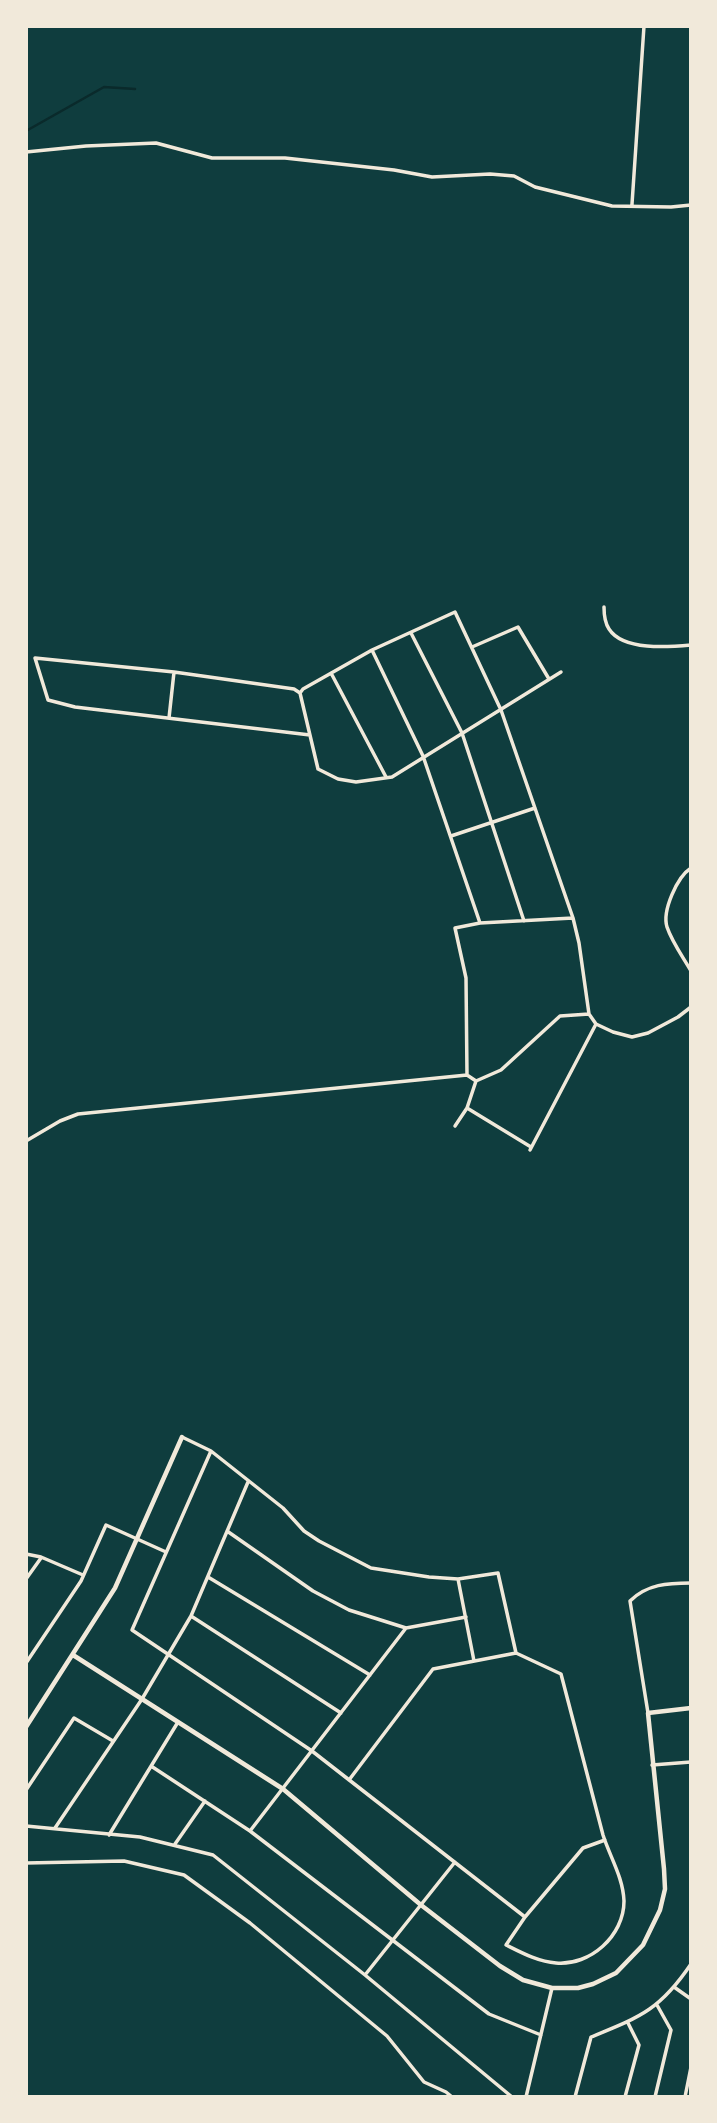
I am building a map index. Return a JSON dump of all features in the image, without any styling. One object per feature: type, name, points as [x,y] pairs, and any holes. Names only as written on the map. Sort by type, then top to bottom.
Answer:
[{"type":"street","points":[[632,204],[644,26]]},
{"type":"street","points":[[26,152],[156,143],[212,158],[285,158],[432,177],[490,174],[514,176],[535,187],[612,206],[691,205]]},
{"type":"street","points":[[604,607],[609,629],[623,641],[645,646],[691,645]]},
{"type":"street","points":[[300,693],[372,650],[455,612],[501,710],[573,918],[589,1014],[596,1024],[632,1037],[648,1033],[691,1007]]},
{"type":"street","points":[[472,648],[518,627],[549,679]]},
{"type":"street","points":[[411,633],[463,733],[524,921]]},
{"type":"street","points":[[372,650],[423,756],[480,923]]},
{"type":"street","points":[[310,735],[75,707],[48,700],[35,658],[174,672],[295,689],[300,693],[310,735],[318,769],[330,776],[356,782],[392,776],[561,672]]},
{"type":"street","points":[[169,718],[174,672]]},
{"type":"street","points":[[331,673],[386,777]]},
{"type":"street","points":[[450,836],[535,808]]},
{"type":"street","points":[[691,869],[683,873],[671,898],[666,926],[691,971]]},
{"type":"street","points":[[467,1075],[466,978],[455,928],[480,923],[573,918]]},
{"type":"street","points":[[456,1126],[467,1108],[476,1081],[500,1070],[560,1016],[589,1014]]},
{"type":"street","points":[[467,1108],[531,1148],[596,1024]]},
{"type":"street","points":[[26,1141],[78,1114],[467,1075],[476,1081]]},
{"type":"street","points":[[26,1727],[115,1588],[182,1437],[211,1451],[283,1508],[304,1531],[348,1558],[371,1568],[458,1578],[498,1573],[516,1653]]},
{"type":"street","points":[[211,1451],[132,1630],[312,1751],[525,1917]]},
{"type":"street","points":[[54,1828],[142,1699],[191,1616],[248,1482]]},
{"type":"street","points":[[26,1663],[83,1575],[106,1525],[166,1552]]},
{"type":"street","points":[[227,1531],[319,1594],[349,1610],[406,1629],[466,1617]]},
{"type":"street","points":[[26,1554],[41,1557],[83,1575]]},
{"type":"street","points":[[26,1579],[41,1557]]},
{"type":"street","points":[[208,1577],[370,1675]]},
{"type":"street","points":[[458,1578],[474,1661]]},
{"type":"street","points":[[74,1655],[283,1789],[421,1905],[500,1966],[523,1980],[552,1988],[578,1987],[593,1984],[616,1973],[635,1955],[655,1924],[665,1889],[648,1713],[630,1601],[636,1595],[662,1583],[691,1583]]},
{"type":"street","points":[[191,1616],[341,1713]]},
{"type":"street","points":[[250,1831],[406,1629]]},
{"type":"street","points":[[349,1780],[433,1669],[516,1653],[561,1674],[624,1902],[619,1926],[609,1940],[592,1955],[578,1961],[558,1963],[538,1959],[506,1945],[525,1917],[583,1848],[605,1840]]},
{"type":"street","points":[[648,1713],[691,1708]]},
{"type":"street","points":[[26,1790],[74,1718],[113,1741]]},
{"type":"street","points":[[109,1835],[178,1722]]},
{"type":"street","points":[[652,1765],[691,1762]]},
{"type":"street","points":[[152,1766],[250,1831],[489,2014],[541,2035]]},
{"type":"street","points":[[26,1775],[33,1780]]},
{"type":"street","points":[[175,1844],[205,1801]]},
{"type":"street","points":[[26,1826],[140,1837],[213,1855],[365,1975],[512,2097]]},
{"type":"street","points":[[26,1863],[124,1861],[184,1875],[250,1923],[387,2036],[424,2082],[452,2097]]},
{"type":"street","points":[[365,1975],[455,1863]]},
{"type":"street","points":[[575,2097],[591,2037],[628,2023],[657,2005],[691,1964]]},
{"type":"street","points":[[674,1986],[691,1999]]},
{"type":"street","points":[[526,2097],[552,1988]]},
{"type":"street","points":[[655,2097],[671,2031],[657,2005]]},
{"type":"street","points":[[625,2097],[639,2045],[628,2023]]},
{"type":"street","points":[[685,2097],[691,2067]]},
{"type":"waterway","points":[[26,131],[104,87],[135,89]]}]
